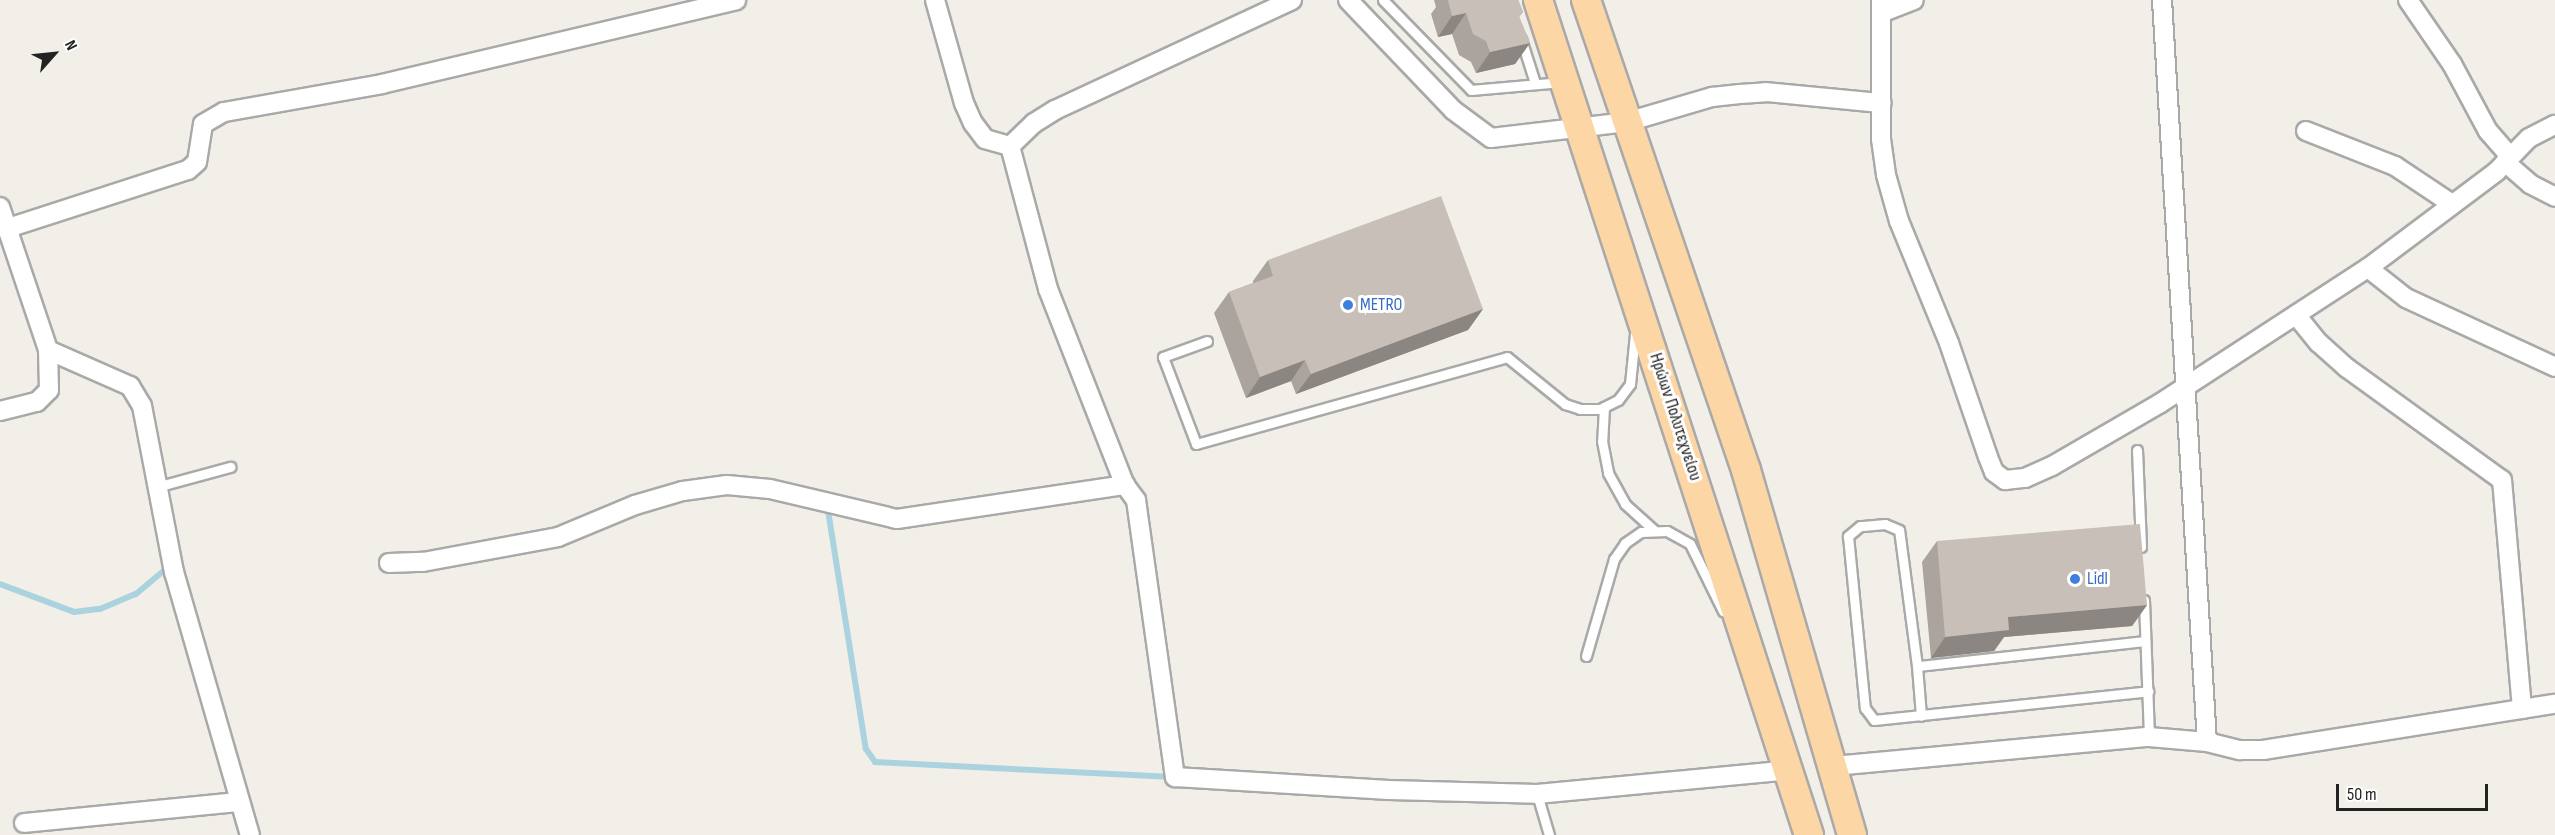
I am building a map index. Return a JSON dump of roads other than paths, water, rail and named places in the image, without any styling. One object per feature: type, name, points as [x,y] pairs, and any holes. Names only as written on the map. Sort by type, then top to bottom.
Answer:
[{"type":"main road","name":"Ηρώων Πολυτεχνείου","points":[[1538,0],[1791,770],[1809,835]]},
{"type":"main road","points":[[1586,0],[1746,471],[1834,766],[1852,835]]},
{"type":"street","points":[[8,228],[188,170],[197,162],[203,124],[224,112],[382,84],[736,0]]},
{"type":"street","points":[[935,0],[964,104],[973,123],[985,139],[1010,146]]},
{"type":"street","points":[[1010,146],[1034,123],[1055,110],[1292,0]]},
{"type":"street","points":[[1348,0],[1453,110],[1491,138],[1627,122],[1712,97],[1766,92],[1881,103]]},
{"type":"street","points":[[1914,0],[1882,6],[1879,25],[1886,175],[1899,221],[1949,343],[1997,476],[2016,480],[2052,466],[2186,386],[2368,268],[2452,204],[2529,138],[2555,125]]},
{"type":"street","points":[[2162,0],[2207,742]]},
{"type":"street","points":[[2408,0],[2452,64],[2488,131],[2507,159],[2530,184],[2555,197]]},
{"type":"street","points":[[2307,131],[2395,166],[2452,204]]},
{"type":"street","points":[[1010,146],[1048,289],[1125,485],[1136,500],[1175,777],[1389,790],[1537,794],[1791,770]]},
{"type":"street","points":[[0,207],[48,350],[49,390],[37,402],[0,411]]},
{"type":"street","points":[[2368,268],[2406,298],[2555,367]]},
{"type":"street","points":[[2296,315],[2319,343],[2347,368],[2502,480],[2522,709]]},
{"type":"street","points":[[48,350],[130,386],[142,406],[160,486],[172,564],[250,835]]},
{"type":"street","points":[[389,563],[423,562],[558,537],[635,505],[683,491],[727,485],[770,489],[897,519],[1125,485]]},
{"type":"street","points":[[1834,766],[2149,737],[2207,742],[2240,750],[2263,750],[2555,704]]},
{"type":"street","points":[[24,824],[239,802]]},
{"type":"lane","points":[[1383,0],[1471,90],[1565,82]]},
{"type":"lane","points":[[1518,31],[1535,83]]},
{"type":"lane","points":[[1207,341],[1163,357],[1196,444],[1507,357],[1565,404],[1585,410],[1604,407],[1621,397],[1632,380],[1636,298]]},
{"type":"lane","points":[[1604,407],[1602,447],[1608,473],[1625,504],[1654,530]]},
{"type":"lane","points":[[2137,450],[2142,558]]},
{"type":"lane","points":[[160,486],[230,467]]},
{"type":"lane","points":[[1921,717],[1917,666],[1899,530],[1885,524],[1852,529],[1846,543],[1865,708],[1874,720],[1921,717],[2148,691]]},
{"type":"lane","points":[[1586,656],[1617,553],[1629,538],[1654,530],[1674,533],[1695,552],[1777,728]]},
{"type":"lane","points":[[2143,593],[2149,737]]},
{"type":"lane","points":[[1917,666],[2145,641]]},
{"type":"lane","points":[[1537,794],[1549,835]]},
{"type":"waterway","points":[[827,504],[866,749],[875,762],[1173,777]]},
{"type":"waterway","points":[[0,584],[74,612],[100,609],[136,594],[165,570]]},
{"type":"place","name":"METRO","points":[[1348,305]]},
{"type":"place","name":"Lidl","points":[[2075,579]]}]
